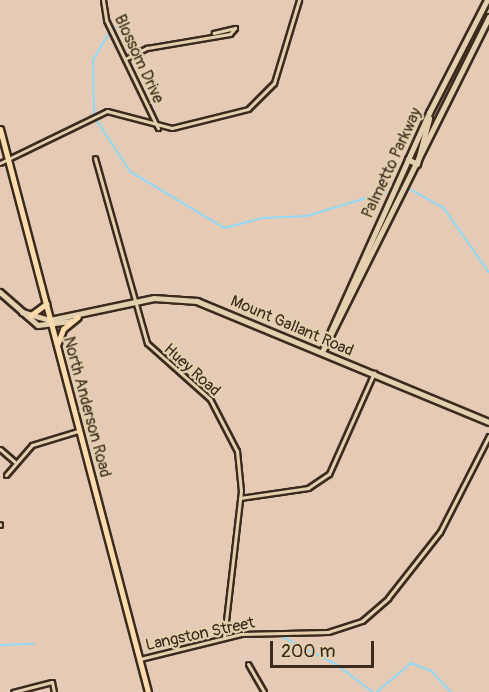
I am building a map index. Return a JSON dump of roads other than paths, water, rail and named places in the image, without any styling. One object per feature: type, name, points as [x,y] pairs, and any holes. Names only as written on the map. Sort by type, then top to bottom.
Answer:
[{"type":"main road","name":"North Anderson Road","points":[[0,129],[148,692]]},
{"type":"main road","points":[[31,315],[46,304]]},
{"type":"main road","points":[[57,347],[63,329],[78,317]]},
{"type":"street","name":"Blossom Drive","points":[[103,0],[125,59],[158,128]]},
{"type":"street","points":[[0,163],[108,111],[158,128],[229,116],[260,102],[274,83],[299,0]]},
{"type":"street","name":"Palmetto Parkway","points":[[322,352],[431,109],[487,0]]},
{"type":"street","name":"Palmetto Parkway","points":[[327,340],[489,17]]},
{"type":"street","points":[[125,59],[147,48],[214,33],[227,26],[235,28],[230,34],[214,33]]},
{"type":"street","points":[[408,159],[417,164],[431,109]]},
{"type":"street","name":"Huey Road","points":[[95,158],[133,303],[147,343],[224,418],[238,457],[240,498],[224,638]]},
{"type":"street","name":"Mount Gallant Road","points":[[0,292],[38,325],[51,324],[133,303],[197,301],[489,422]]},
{"type":"street","name":"Mount Gallant Road","points":[[22,312],[51,324]]},
{"type":"street","points":[[240,498],[308,488],[329,474],[374,374]]},
{"type":"street","points":[[6,475],[32,445],[79,431]]},
{"type":"street","name":"Langston Street","points":[[140,659],[224,638],[328,632],[374,612],[440,532],[489,436]]},
{"type":"street","points":[[0,449],[15,462]]},
{"type":"street","points":[[248,664],[264,692]]},
{"type":"street","points":[[13,692],[52,682],[54,692]]},
{"type":"waterway","points":[[113,30],[123,24]]},
{"type":"waterway","points":[[94,115],[93,60],[109,33]]},
{"type":"waterway","points":[[96,119],[131,172],[225,228],[262,218],[307,216],[386,192]]},
{"type":"waterway","points":[[410,189],[444,208],[489,272]]},
{"type":"waterway","points":[[279,635],[336,664],[373,692]]},
{"type":"waterway","points":[[0,645],[34,644]]},
{"type":"waterway","points":[[377,692],[411,663],[432,671],[451,692]]}]
